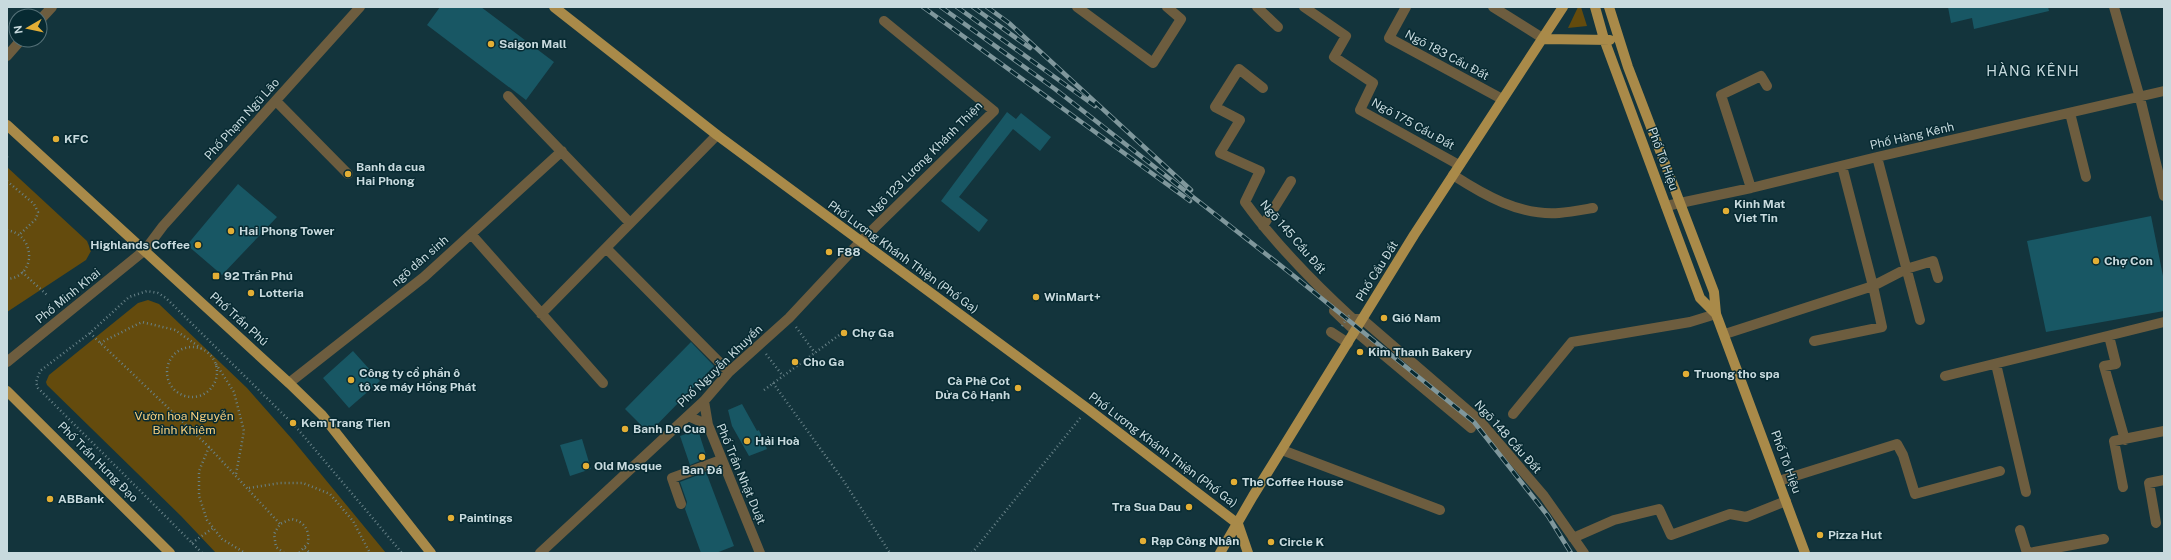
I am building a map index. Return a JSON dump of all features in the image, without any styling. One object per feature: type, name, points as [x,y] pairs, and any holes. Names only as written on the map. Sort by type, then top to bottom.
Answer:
[{"type":"main road","name":"Phố Lương Khánh Thiện (Phố Ga)","points":[[554,7],[717,135],[1088,409],[1238,524]]},
{"type":"main road","name":"Phố Cầu Đất","points":[[1220,553],[1238,524],[1252,496],[1362,319],[1459,165],[1502,99],[1544,39],[1563,7]]},
{"type":"main road","name":"Phố Tô Hiệu","points":[[1595,7],[1604,39],[1700,298],[1716,314]]},
{"type":"main road","name":"Phố Tô Hiệu","points":[[1609,7],[1620,41],[1714,292],[1716,314],[1725,334],[1805,553]]},
{"type":"main road","points":[[1544,39],[1604,39],[1620,41]]},
{"type":"main road","name":"Phố Trần Phú","points":[[7,125],[145,250],[322,415],[431,553]]},
{"type":"main road","name":"Phố Trần Hưng Đạo","points":[[7,391],[170,553]]},
{"type":"main road","points":[[1238,524],[1248,553]]},
{"type":"street","name":"Phố Phạm Ngũ Lão","points":[[145,250],[163,226],[360,7]]},
{"type":"street","points":[[1077,7],[1153,63],[1181,19],[1167,7]]},
{"type":"street","points":[[1257,7],[1278,27]]},
{"type":"street","name":"Ngõ 175 Cầu Đất","points":[[1304,7],[1346,36],[1334,57],[1372,83],[1360,110],[1459,165]]},
{"type":"street","name":"Ngõ 183 Cầu Đất","points":[[1406,7],[1389,38],[1502,99]]},
{"type":"street","points":[[1493,7],[1544,39]]},
{"type":"street","points":[[2114,7],[2140,98],[2164,196]]},
{"type":"street","name":"Ngõ 123 Lương Khánh Thiện","points":[[860,242],[994,110],[884,21]]},
{"type":"street","points":[[7,56],[14,48]]},
{"type":"street","name":"Ngõ 145 Cầu Đất","points":[[1263,88],[1238,69],[1215,107],[1240,120],[1220,153],[1260,171],[1245,202],[1263,226],[1322,290],[1353,319],[1362,319]]},
{"type":"street","points":[[1752,188],[1721,95],[1760,76],[1767,86]]},
{"type":"street","name":"Phố Hàng Kênh","points":[[1666,206],[1752,188],[1877,157],[2140,98],[2164,91]]},
{"type":"street","points":[[508,96],[630,223]]},
{"type":"street","points":[[276,101],[348,174]]},
{"type":"street","points":[[2070,113],[2086,177]]},
{"type":"street","points":[[541,314],[717,135]]},
{"type":"street","name":"ngõ dân sinh","points":[[289,383],[424,277],[562,151]]},
{"type":"street","points":[[1877,157],[1920,320]]},
{"type":"street","points":[[1814,341],[1882,327],[1842,166]]},
{"type":"street","points":[[1453,175],[1478,191],[1517,209],[1558,213],[1592,208]]},
{"type":"street","points":[[1263,226],[1291,181]]},
{"type":"street","points":[[471,234],[603,383]]},
{"type":"street","name":"Phố Nguyễn Khuyến","points":[[540,553],[704,401],[729,372],[789,318],[860,242]]},
{"type":"street","points":[[606,248],[729,372]]},
{"type":"street","name":"Phố Minh Khai","points":[[7,362],[145,250]]},
{"type":"street","points":[[1725,334],[1873,286],[1906,269],[1933,261],[1938,278]]},
{"type":"street","points":[[1330,307],[1355,331],[1471,428]]},
{"type":"street","points":[[1513,414],[1572,342],[1690,322],[1716,314]]},
{"type":"street","name":"Ngõ 148 Cầu Đất","points":[[1362,319],[1479,420],[1544,496],[1584,553]]},
{"type":"street","points":[[1944,376],[2164,322]]},
{"type":"street","points":[[1331,332],[1348,343]]},
{"type":"street","points":[[2108,336],[2116,364],[2104,366],[2125,440]]},
{"type":"street","points":[[1996,364],[2026,492]]},
{"type":"street","points":[[704,401],[708,425]]},
{"type":"street","name":"Phố Trần Nhật Duật","points":[[688,416],[708,425],[760,553]]},
{"type":"street","points":[[2123,487],[2114,442],[2164,431]]},
{"type":"street","points":[[1779,481],[1897,444],[1903,455],[1915,494],[2000,471]]},
{"type":"street","points":[[1282,450],[1440,510]]},
{"type":"street","points":[[681,504],[672,478],[721,460]]},
{"type":"street","points":[[2156,523],[2149,483],[2164,480]]},
{"type":"street","points":[[1574,538],[1614,520],[1658,509],[1671,535],[1730,514],[1746,518],[1786,501]]},
{"type":"street","points":[[2020,530],[2028,553],[2104,538]]},
{"type":"path","points":[[7,181],[34,204],[38,212],[36,219],[19,235]]},
{"type":"path","points":[[7,230],[19,235],[29,248],[30,257],[22,272],[7,278]]},
{"type":"path","points":[[22,272],[47,295]]},
{"type":"path","points":[[202,553],[38,388],[36,382],[40,371],[90,333],[136,293],[147,291],[158,293],[166,298],[296,427],[402,553]]},
{"type":"path","points":[[1342,326],[1350,314]]},
{"type":"path","points":[[789,318],[815,353]]},
{"type":"path","points":[[100,343],[142,322],[175,330],[203,350],[215,362],[234,392],[244,431],[236,475]]},
{"type":"path","points":[[90,333],[209,447],[280,524]]},
{"type":"path","points":[[764,390],[842,333]]},
{"type":"path","points":[[760,345],[783,376]]},
{"type":"path","points":[[203,350],[194,347],[182,349],[175,354],[170,361],[168,370],[168,378],[173,388],[179,393],[187,396],[196,397],[204,394],[211,389],[216,379],[215,362]]},
{"type":"path","points":[[774,383],[843,480],[890,553]]},
{"type":"path","points":[[972,553],[1088,409]]},
{"type":"path","points":[[209,447],[199,471],[199,496],[207,520],[222,539],[245,553]]},
{"type":"path","points":[[248,488],[280,483],[303,483],[330,494],[353,521],[370,553]]},
{"type":"path","points":[[284,553],[276,547],[274,534],[280,524],[291,519],[303,524],[308,531],[309,537],[305,548],[299,553]]},
{"type":"path","points":[[192,543],[213,528]]},
{"type":"path","points":[[305,548],[310,553]]},
{"type":"green space","points":[[1578,7],[1581,7],[1587,26],[1568,28]]},
{"type":"green space","points":[[7,167],[87,241],[91,251],[86,260],[7,312]]},
{"type":"green space","name":"Vườn hoa Nguyễn Bỉnh Khiêm","points":[[148,300],[159,304],[247,388],[292,439],[386,553],[216,553],[181,516],[47,385],[46,382],[49,375],[138,303]]},
{"type":"building","name":"Saigon Mall","points":[[440,7],[481,7],[554,62],[526,100],[427,25]]},
{"type":"building","points":[[1948,7],[2048,7],[2049,11],[1974,29],[1972,18],[1951,23]]},
{"type":"building","points":[[1007,112],[1016,119],[1021,113],[1051,137],[1040,151],[1013,129],[959,197],[988,220],[979,232],[941,201]]},
{"type":"building","name":"Hai Phong Tower","points":[[238,184],[277,217],[222,275],[187,245]]},
{"type":"building","name":"Chợ Con","points":[[2151,216],[2164,281],[2164,311],[2046,332],[2027,241]]},
{"type":"building","points":[[691,342],[714,366],[649,433],[625,409]]},
{"type":"building","name":"Công ty cổ phần ô tô xe máy Hồng Phát","points":[[353,351],[380,381],[349,408],[323,378]]},
{"type":"building","points":[[742,404],[757,431],[759,430],[767,449],[749,456],[732,426],[728,410]]},
{"type":"building","points":[[698,430],[707,458],[690,465],[680,436]]},
{"type":"building","points":[[582,439],[591,469],[570,476],[560,445]]},
{"type":"building","points":[[706,472],[734,546],[716,553],[701,553],[685,509],[687,502],[680,482]]},
{"type":"railway","points":[[923,7],[1190,201]]},
{"type":"railway","points":[[941,7],[1055,89],[1294,276],[1474,422],[1548,516],[1571,553]]},
{"type":"railway","points":[[957,7],[1095,106]]},
{"type":"railway","points":[[973,7],[1030,48]]},
{"type":"railway","points":[[987,7],[1009,23],[1191,190]]},
{"type":"place","name":"Saigon Mall","points":[[491,44]]},
{"type":"place","name":"KFC","points":[[56,139]]},
{"type":"place","name":"Banh da cua Hai Phong","points":[[348,174]]},
{"type":"place","name":"Kinh Mat Viet Tin","points":[[1726,211]]},
{"type":"place","name":"Hai Phong Tower","points":[[231,231]]},
{"type":"place","name":"Highlands Coffee","points":[[198,245]]},
{"type":"place","name":"F88","points":[[829,252]]},
{"type":"place","name":"Chợ Con","points":[[2096,261]]},
{"type":"place","name":"92 Trần Phú","points":[[216,276]]},
{"type":"place","name":"Lotteria","points":[[251,293]]},
{"type":"place","name":"WinMart+","points":[[1036,297]]},
{"type":"place","name":"Gió Nam","points":[[1384,318]]},
{"type":"place","name":"Chợ Ga","points":[[844,333]]},
{"type":"place","name":"Kim Thanh Bakery","points":[[1360,352]]},
{"type":"place","name":"Cho Ga","points":[[795,362]]},
{"type":"place","name":"Truong tho spa","points":[[1686,374]]},
{"type":"place","name":"Công ty cổ phần ô tô xe máy Hồng Phát","points":[[351,380]]},
{"type":"place","name":"Cà Phê Cot Dửa Cô Hạnh","points":[[1018,388]]},
{"type":"place","name":"Kem Trang Tien","points":[[293,423]]},
{"type":"place","name":"Banh Da Cua","points":[[625,429]]},
{"type":"place","name":"Hải Hoà","points":[[747,441]]},
{"type":"place","name":"Ban Đá","points":[[702,457]]},
{"type":"place","name":"Old Mosque","points":[[586,466]]},
{"type":"place","name":"The Coffee House","points":[[1234,482]]},
{"type":"place","name":"ABBank","points":[[50,499]]},
{"type":"place","name":"Tra Sua Dau","points":[[1189,507]]},
{"type":"place","name":"Paintings","points":[[451,518]]},
{"type":"place","name":"Pizza Hut","points":[[1820,535]]},
{"type":"place","name":"Rạp Công Nhân","points":[[1143,541]]},
{"type":"place","name":"Circle K","points":[[1271,542]]},
{"type":"district","name":"HÀNG KÊNH","points":[[2033,71]]}]
